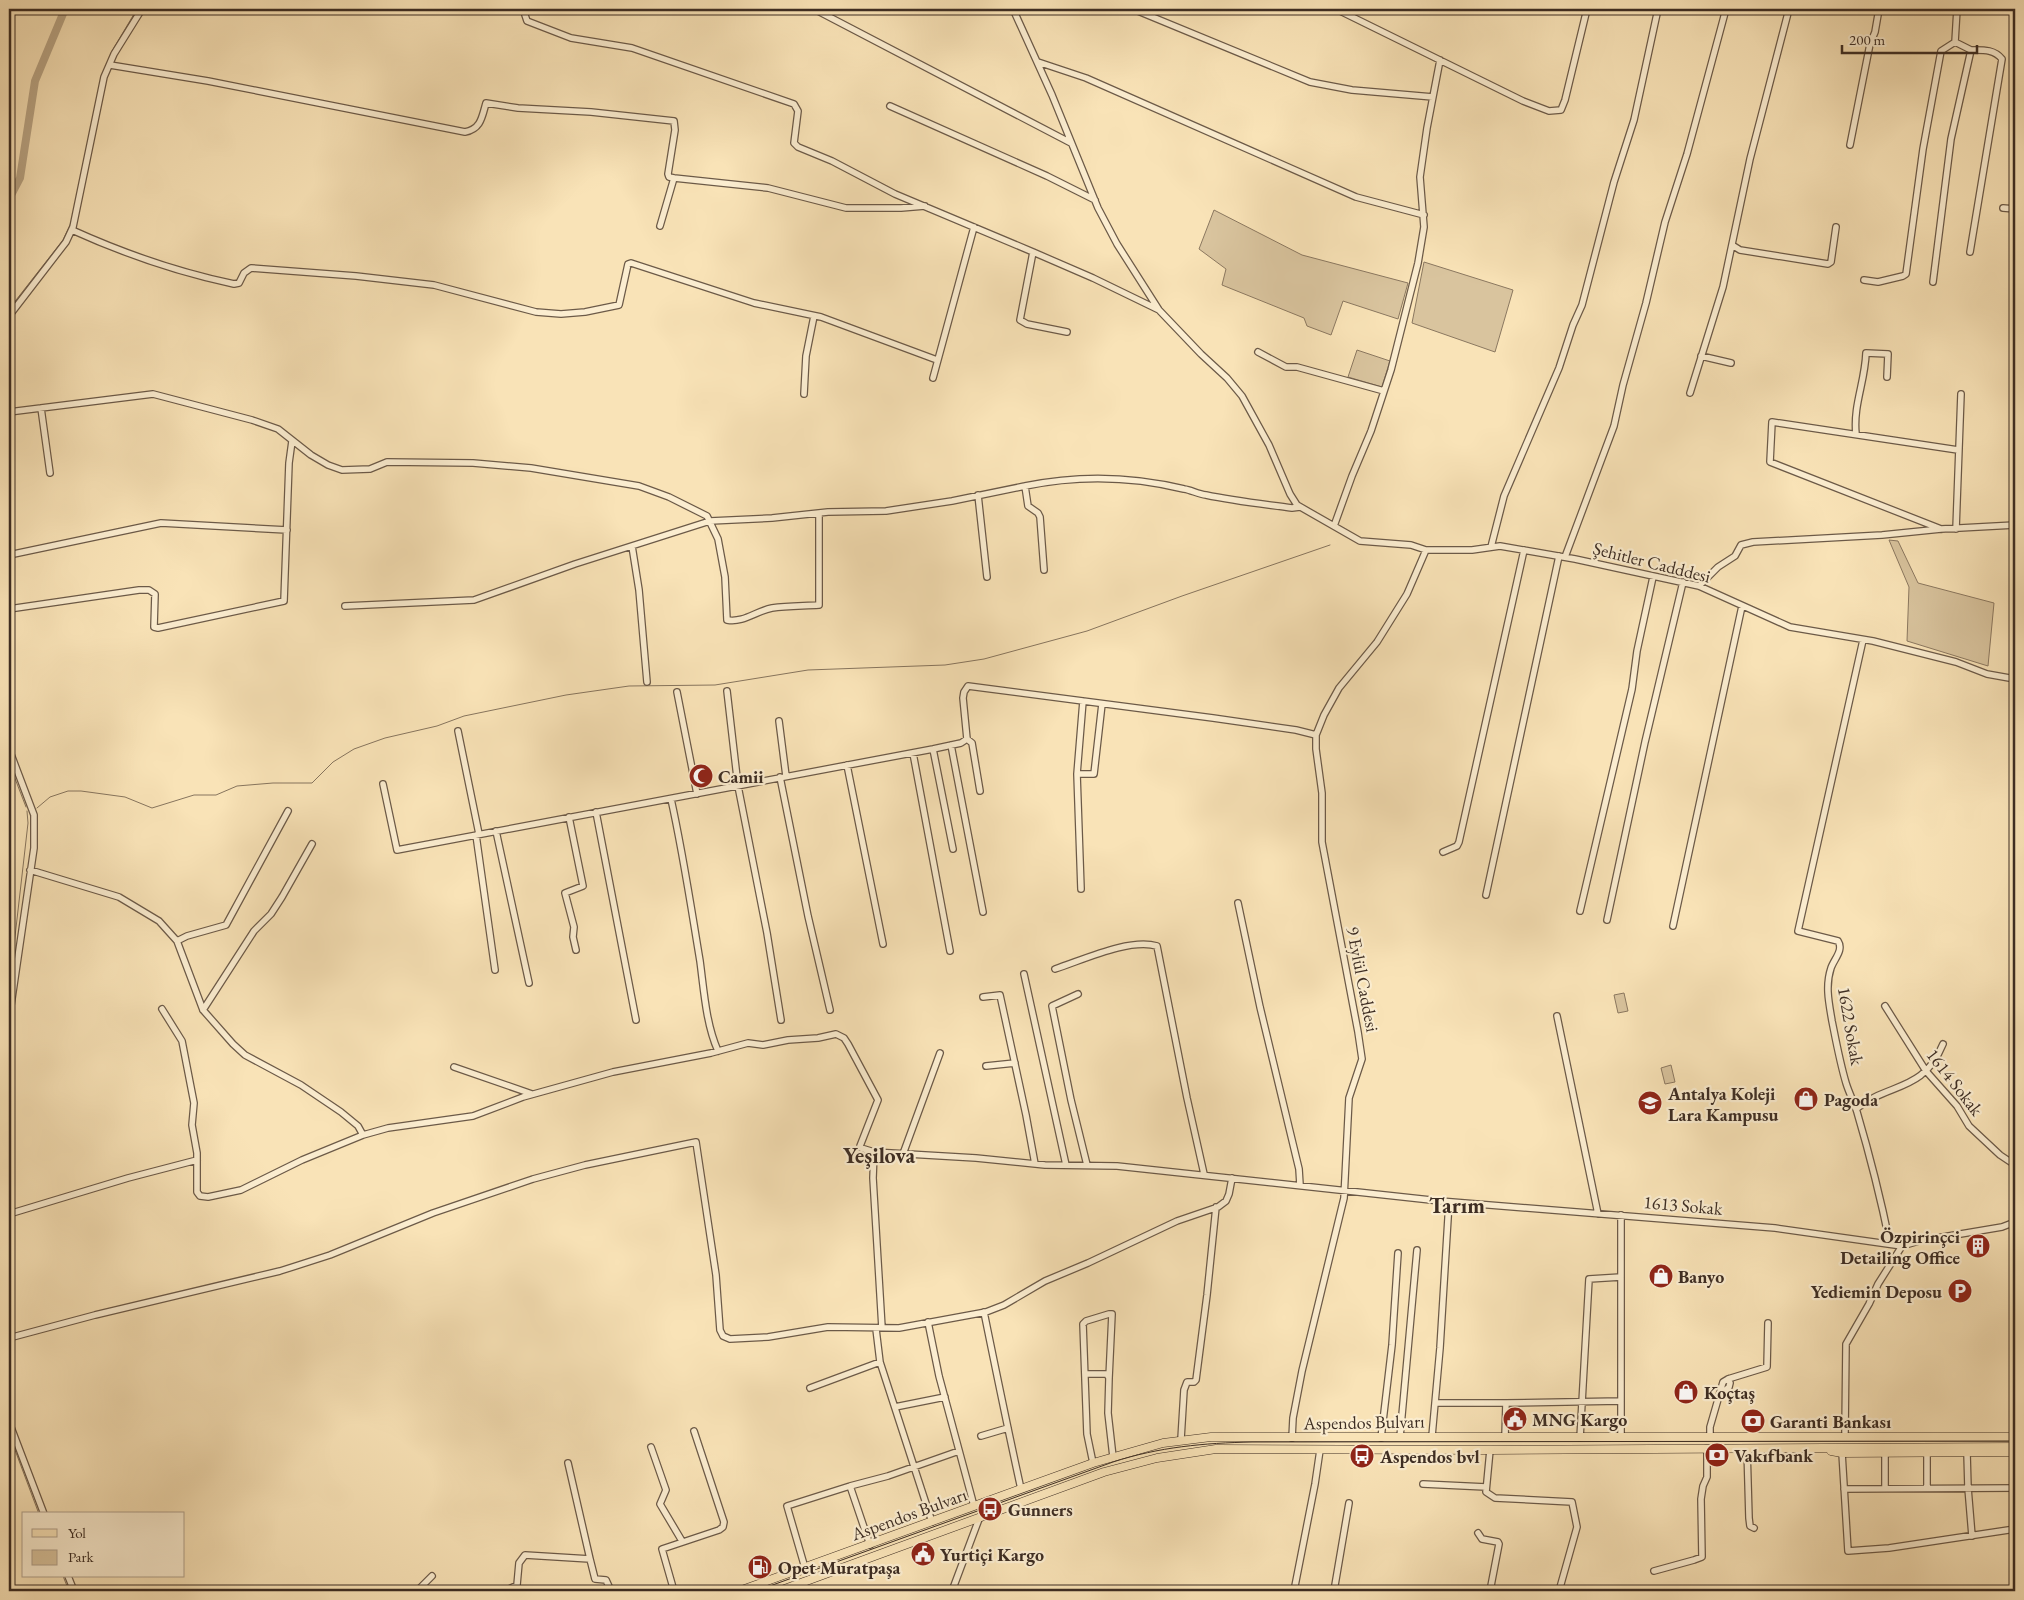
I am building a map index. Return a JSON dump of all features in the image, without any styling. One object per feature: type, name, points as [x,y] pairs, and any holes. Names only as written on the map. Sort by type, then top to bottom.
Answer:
[{"type":"main road","points":[[1805,1437],[1844,1432],[2015,1433]]},
{"type":"main road","name":"Aspendos Bulvarı","points":[[739,1591],[1093,1463],[1181,1440],[1211,1437],[1381,1438],[1432,1436],[1580,1438],[1937,1437],[2015,1433]]},
{"type":"main road","name":"Aspendos Bulvarı","points":[[779,1591],[1104,1472],[1157,1458],[1216,1449],[1490,1450],[2015,1447]]},
{"type":"main road","points":[[1807,1448],[1842,1453],[2015,1452]]},
{"type":"street","points":[[9,316],[66,242],[72,230],[104,77],[114,54],[142,9]]},
{"type":"street","points":[[527,9],[526,21],[539,27],[571,38],[632,48],[794,104],[798,111],[794,143],[798,147],[832,161],[895,194],[1093,278],[1159,310]]},
{"type":"street","points":[[814,9],[1072,143]]},
{"type":"street","points":[[1013,9],[1038,62],[1095,200],[1117,244],[1159,310],[1200,354],[1227,378],[1242,396],[1269,445],[1290,494],[1296,505],[1300,507]]},
{"type":"street","points":[[1133,9],[1310,82],[1352,90],[1433,97]]},
{"type":"street","points":[[1336,9],[1532,105],[1549,111],[1561,110],[1565,100],[1587,9]]},
{"type":"street","points":[[1491,547],[1504,496],[1559,368],[1573,324],[1582,305],[1614,182],[1634,120],[1658,9]]},
{"type":"street","points":[[1486,895],[1562,556],[1614,426],[1665,222],[1687,154],[1726,9]]},
{"type":"street","points":[[1690,393],[1722,287],[1750,159],[1789,9]]},
{"type":"street","points":[[1850,145],[1870,44],[1875,32],[1879,9]]},
{"type":"street","points":[[1954,42],[1957,9]]},
{"type":"street","points":[[1954,42],[1971,50],[1990,51],[1998,54],[2002,59],[1970,252]]},
{"type":"street","points":[[1864,280],[1878,282],[1906,274],[1923,148],[1941,51],[1954,42]]},
{"type":"street","points":[[1933,282],[1951,139],[1971,50]]},
{"type":"street","points":[[1334,526],[1371,431],[1384,391],[1397,350],[1416,272],[1424,227],[1420,177],[1440,60]]},
{"type":"street","points":[[1038,62],[1086,78],[1356,197],[1424,216]]},
{"type":"street","points":[[110,65],[208,81],[465,132],[473,131],[479,125],[486,102],[518,108],[591,112],[674,121],[675,130],[669,177],[768,188],[846,208],[925,206]]},
{"type":"street","points":[[890,106],[1095,200]]},
{"type":"street","points":[[660,226],[674,178]]},
{"type":"street","points":[[2003,208],[2015,209]]},
{"type":"street","points":[[933,378],[974,227]]},
{"type":"street","points":[[1732,245],[1740,250],[1828,264],[1831,262],[1836,227]]},
{"type":"street","points":[[72,230],[141,259],[205,278],[234,284],[239,284],[244,273],[251,268],[356,276],[434,285],[536,312],[561,314],[585,312],[619,305],[628,264],[631,264],[651,268],[754,303],[821,317],[937,360]]},
{"type":"street","points":[[1033,252],[1020,320],[1027,324],[1067,332]]},
{"type":"street","points":[[804,394],[806,356],[814,316]]},
{"type":"street","points":[[1258,352],[1286,366],[1384,391]]},
{"type":"street","points":[[1856,434],[1854,416],[1866,369],[1866,353],[1888,354],[1887,377]]},
{"type":"street","points":[[1701,356],[1731,363]]},
{"type":"street","points":[[9,412],[153,394],[252,420],[278,429],[292,441],[328,465],[342,470],[370,469],[387,462],[473,463],[531,468],[639,486],[693,508],[707,516],[718,539],[725,577],[728,620],[734,621],[741,621],[771,608],[819,606],[819,513]]},
{"type":"street","points":[[1956,529],[1958,450],[1962,394]]},
{"type":"street","points":[[41,408],[50,473]]},
{"type":"street","points":[[1941,529],[1770,462],[1772,422],[1958,450]]},
{"type":"street","points":[[9,609],[149,590],[155,594],[154,627],[158,628],[284,601],[292,441]]},
{"type":"street","points":[[345,606],[474,600],[710,521],[772,518],[819,513],[886,511],[1052,480],[1117,478],[1184,489],[1203,495],[1292,508],[1300,507]]},
{"type":"street","points":[[1025,486],[1028,506],[1040,517],[1044,570]]},
{"type":"street","points":[[978,495],[987,577]]},
{"type":"street","name":"Şehitler Cadddesi","points":[[1300,507],[1360,540],[1412,545],[1426,550],[1472,550],[1500,546],[1562,556],[1698,586],[1790,627],[1863,640],[1956,662],[1987,674],[2015,679]]},
{"type":"street","points":[[9,555],[161,523],[287,530]]},
{"type":"street","points":[[1698,586],[1718,567],[1735,556],[1741,544],[2015,525]]},
{"type":"street","points":[[632,546],[639,590],[646,682]]},
{"type":"street","name":"9 Eylül Caddesi","points":[[1292,1438],[1293,1418],[1302,1371],[1344,1192],[1349,1098],[1362,1059],[1322,842],[1322,794],[1316,735],[1324,715],[1339,688],[1377,642],[1403,601],[1426,550]]},
{"type":"street","points":[[1443,852],[1457,846],[1459,842],[1524,550]]},
{"type":"street","points":[[1580,911],[1632,689],[1637,651],[1653,577]]},
{"type":"street","points":[[1607,920],[1645,742],[1683,582]]},
{"type":"street","points":[[1673,926],[1742,606]]},
{"type":"street","name":"1622 Sokak","points":[[1863,640],[1798,931],[1838,941],[1841,945],[1841,949],[1830,969],[1827,990],[1841,1062],[1880,1198],[1890,1244]]},
{"type":"street","points":[[980,791],[972,743],[967,739],[963,698],[968,686],[1296,730],[1316,735]]},
{"type":"street","points":[[727,691],[738,786],[782,1020]]},
{"type":"street","points":[[678,692],[697,794]]},
{"type":"street","points":[[1081,889],[1077,774],[1083,701]]},
{"type":"street","points":[[1077,774],[1094,774],[1102,704]]},
{"type":"street","points":[[779,721],[783,777],[810,926],[830,1010]]},
{"type":"street","points":[[458,731],[477,835],[495,970]]},
{"type":"street","points":[[383,784],[397,850],[933,749],[967,739]]},
{"type":"street","points":[[951,745],[983,912]]},
{"type":"street","points":[[9,749],[34,815],[35,834],[9,1019]]},
{"type":"street","points":[[933,749],[953,849]]},
{"type":"street","points":[[913,752],[950,951]]},
{"type":"street","points":[[848,765],[883,944]]},
{"type":"street","points":[[671,799],[683,859],[706,1004],[713,1040],[718,1051]]},
{"type":"street","points":[[177,941],[226,925],[288,811]]},
{"type":"street","points":[[596,812],[636,1020]]},
{"type":"street","points":[[569,817],[583,886],[565,893],[574,927],[573,937],[576,950]]},
{"type":"street","points":[[496,831],[529,983]]},
{"type":"street","points":[[203,1010],[254,931],[271,914],[312,844]]},
{"type":"street","points":[[30,870],[127,901],[159,921],[177,941],[203,1010],[221,1031],[245,1054],[264,1066],[283,1074],[326,1101],[358,1126],[363,1135]]},
{"type":"street","points":[[1238,903],[1260,1007],[1299,1169],[1300,1185]]},
{"type":"street","points":[[1055,969],[1103,951],[1144,945],[1158,946],[1187,1098],[1204,1174]]},
{"type":"street","points":[[1024,974],[1066,1165]]},
{"type":"street","points":[[1078,994],[1052,1004],[1052,1006],[1071,1100],[1087,1165]]},
{"type":"street","points":[[984,997],[1000,995],[1035,1164]]},
{"type":"street","name":"1614 Sokak","points":[[1885,1006],[1926,1071],[1957,1106],[1969,1126],[2000,1155],[2015,1165]]},
{"type":"street","points":[[162,1009],[182,1041],[194,1103],[192,1125],[197,1160],[197,1192],[200,1196],[208,1197],[232,1193],[251,1186],[302,1160],[363,1135],[388,1128],[473,1116],[533,1094],[613,1072],[718,1051],[748,1043],[763,1046],[788,1040],[840,1034],[848,1044],[878,1100],[860,1148],[874,1152],[880,1362],[932,1522]]},
{"type":"street","points":[[1556,1016],[1598,1214]]},
{"type":"street","points":[[1856,1109],[1867,1100],[1922,1076],[1934,1064],[1943,1044]]},
{"type":"street","points":[[903,1154],[940,1053]]},
{"type":"street","points":[[986,1066],[1015,1063]]},
{"type":"street","points":[[454,1067],[533,1094]]},
{"type":"street","points":[[9,1338],[280,1270],[330,1255],[433,1213],[534,1179],[585,1165],[696,1142],[716,1275],[720,1330],[723,1336],[730,1339],[768,1337],[828,1327],[899,1328],[984,1312],[1004,1305],[1045,1281],[1088,1264],[1176,1221],[1216,1207],[1226,1201],[1232,1178]]},
{"type":"street","name":"1613 Sokak","points":[[874,1152],[976,1158],[1035,1164],[1117,1166],[1449,1202],[1775,1228],[1902,1246],[1932,1238],[2015,1222]]},
{"type":"street","points":[[9,1214],[128,1178],[197,1160]]},
{"type":"street","points":[[1432,1436],[1449,1202]]},
{"type":"street","points":[[1181,1440],[1184,1390],[1187,1382],[1196,1380],[1216,1207]]},
{"type":"street","points":[[1621,1215],[1621,1438]]},
{"type":"street","points":[[1844,1432],[1846,1344],[1878,1284],[1902,1246]]},
{"type":"street","points":[[1400,1437],[1417,1250]]},
{"type":"street","points":[[1381,1438],[1392,1345],[1398,1253]]},
{"type":"street","points":[[1580,1438],[1589,1279],[1621,1277]]},
{"type":"street","points":[[984,1312],[1001,1404],[1021,1489]]},
{"type":"street","points":[[1093,1463],[1087,1434],[1083,1324],[1086,1321],[1109,1314],[1112,1314],[1113,1318],[1108,1413],[1113,1457]]},
{"type":"street","points":[[928,1322],[944,1397],[974,1506]]},
{"type":"street","points":[[1710,1437],[1710,1427],[1720,1396],[1729,1387],[1728,1379],[1767,1367],[1768,1323]]},
{"type":"street","points":[[810,1388],[880,1362]]},
{"type":"street","points":[[1086,1374],[1102,1372],[1107,1374],[1109,1378]]},
{"type":"street","points":[[894,1407],[944,1397]]},
{"type":"street","points":[[1435,1403],[1621,1401]]},
{"type":"street","points":[[1504,1436],[1506,1403]]},
{"type":"street","points":[[9,1422],[43,1512]]},
{"type":"street","points":[[981,1436],[1008,1428]]},
{"type":"street","points":[[674,1591],[662,1549],[719,1530],[724,1522],[694,1431]]},
{"type":"street","points":[[650,1447],[666,1490],[660,1504],[682,1541]]},
{"type":"street","points":[[1654,1571],[1702,1557],[1701,1499],[1707,1477],[1707,1448]]},
{"type":"street","points":[[1747,1448],[1749,1518],[1750,1526],[1754,1528]]},
{"type":"street","points":[[1304,1591],[1295,1590],[1320,1450]]},
{"type":"street","points":[[1490,1450],[1486,1492],[1495,1498],[1572,1502],[1577,1527],[1559,1591]]},
{"type":"street","points":[[805,1568],[787,1506],[959,1451]]},
{"type":"street","points":[[1842,1453],[1848,1551],[1890,1548],[2015,1529]]},
{"type":"street","points":[[1884,1489],[1885,1453]]},
{"type":"street","points":[[1927,1453],[1927,1488]]},
{"type":"street","points":[[1967,1453],[1972,1536]]},
{"type":"street","points":[[568,1463],[595,1579],[606,1580],[611,1591]]},
{"type":"street","points":[[1423,1484],[1486,1487]]},
{"type":"street","points":[[850,1486],[870,1545]]},
{"type":"street","points":[[1844,1489],[2015,1488]]},
{"type":"street","points":[[1334,1591],[1349,1503]]},
{"type":"street","points":[[952,1591],[979,1519]]},
{"type":"street","points":[[1478,1533],[1482,1539],[1498,1542],[1499,1544],[1490,1591]]},
{"type":"street","points":[[505,1591],[517,1585],[519,1562],[526,1555],[590,1559]]},
{"type":"street","points":[[417,1591],[432,1576]]},
{"type":"street","points":[[69,1578],[74,1591]]},
{"type":"street","points":[[1981,1591],[2015,1590]]},
{"type":"green space","points":[[1214,210],[1302,255],[1408,283],[1398,319],[1343,301],[1331,335],[1307,326],[1304,318],[1222,285],[1226,269],[1199,249]]},
{"type":"green space","points":[[1424,262],[1513,290],[1495,352],[1412,323]]},
{"type":"green space","points":[[1357,350],[1390,361],[1382,387],[1348,377]]},
{"type":"green space","points":[[1889,540],[1898,541],[1918,583],[1994,603],[1988,666],[1907,641],[1909,587]]},
{"type":"green space","points":[[1624,993],[1628,1011],[1618,1013],[1614,995]]},
{"type":"green space","points":[[1671,1065],[1675,1082],[1665,1084],[1661,1068]]},
{"type":"waterway","points":[[9,199],[20,178],[35,81],[65,9]]},
{"type":"waterway","points":[[112,51],[137,9]]},
{"type":"waterway","points":[[9,309],[63,240],[71,223]]},
{"type":"waterway","points":[[37,808],[50,797],[68,791],[125,797],[152,808],[194,795],[216,795],[237,786],[273,783],[312,783],[333,762],[354,749],[385,738],[437,726],[464,716],[566,695],[629,686],[715,685],[808,670],[945,665],[984,659],[1087,631],[1330,545]]},
{"type":"waterway","points":[[9,763],[26,807]]},
{"type":"waterway","points":[[9,989],[28,823],[27,811]]},
{"type":"waterway","points":[[9,1434],[38,1512]]},
{"type":"waterway","points":[[64,1578],[69,1591]]},
{"type":"tram line","points":[[756,1591],[1113,1462],[1147,1453],[1182,1447],[1216,1443],[1252,1442],[2015,1441]]},
{"type":"place","name":"Camii","points":[[701,776]]},
{"type":"place","name":"Pagoda","points":[[1806,1099]]},
{"type":"place","name":"Antalya Koleji Lara Kampusu","points":[[1650,1103]]},
{"type":"place","name":"Özpirinçci Detailing Office","points":[[1978,1246]]},
{"type":"place","name":"Banyo","points":[[1661,1276]]},
{"type":"place","name":"Yediemin Deposu","points":[[1960,1291]]},
{"type":"place","name":"Koçtaş","points":[[1686,1392]]},
{"type":"place","name":"MNG Kargo","points":[[1515,1419]]},
{"type":"place","name":"Garanti Bankası","points":[[1753,1421]]},
{"type":"place","name":"Vakıfbank","points":[[1717,1455]]},
{"type":"place","name":"Aspendos bvl","points":[[1362,1456]]},
{"type":"place","name":"Gunners","points":[[990,1509]]},
{"type":"place","name":"Yurtiçi Kargo","points":[[923,1554]]},
{"type":"place","name":"Opet Muratpaşa","points":[[760,1567]]},
{"type":"district","name":"Yeşilova","points":[[879,1155]]},
{"type":"district","name":"Tarım","points":[[1457,1205]]}]
